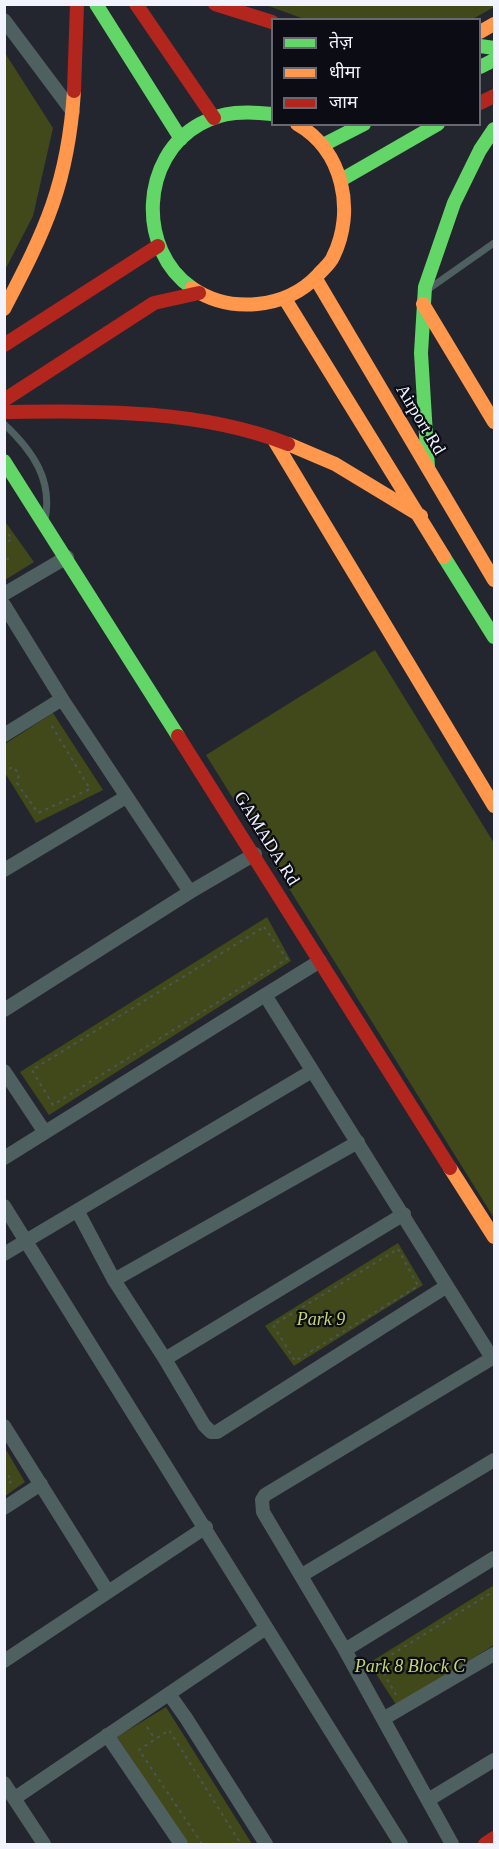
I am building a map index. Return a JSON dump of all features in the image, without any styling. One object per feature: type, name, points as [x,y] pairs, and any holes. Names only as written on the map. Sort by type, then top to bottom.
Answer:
[{"type":"main road","points":[[4,309],[39,245],[54,207],[65,165],[74,114],[77,4]]},
{"type":"main road","points":[[96,4],[181,139]]},
{"type":"main road","points":[[136,4],[214,118]]},
{"type":"main road","points":[[215,4],[271,21]]},
{"type":"main road","points":[[481,31],[495,24]]},
{"type":"main road","points":[[481,67],[495,60]]},
{"type":"main road","points":[[481,103],[495,96]]},
{"type":"main road","points":[[271,114],[247,111],[214,118],[193,128],[172,147],[158,171],[151,198],[152,226],[158,246],[177,276],[199,293],[223,303],[248,307],[273,303],[297,294],[316,279],[336,252],[345,225],[346,197],[338,169],[323,145],[299,126]]},
{"type":"main road","points":[[323,145],[360,126]]},
{"type":"main road","points":[[341,180],[435,126]]},
{"type":"main road","points":[[429,470],[422,377],[424,298],[454,203],[480,150],[495,129]]},
{"type":"main road","points":[[4,345],[158,246]]},
{"type":"main road","name":"Airport Rd","points":[[316,279],[495,580]]},
{"type":"main road","points":[[4,400],[154,303],[199,293]]},
{"type":"main road","points":[[424,298],[495,422]]},
{"type":"main road","points":[[285,299],[495,637]]},
{"type":"main road","points":[[4,412],[73,411],[172,416],[248,430],[323,458],[421,516]]},
{"type":"main road","points":[[274,440],[495,807]]},
{"type":"main road","name":"GAMADA Rd","points":[[4,461],[45,522],[495,1237]]},
{"type":"main road","points":[[484,1845],[495,1838]]},
{"type":"street","points":[[4,20],[74,114]]},
{"type":"street","points":[[4,594],[67,557]]},
{"type":"street","points":[[4,605],[62,699],[190,892]]},
{"type":"street","points":[[4,735],[62,699]]},
{"type":"street","points":[[4,870],[126,797]]},
{"type":"street","points":[[4,1010],[190,892],[255,854]]},
{"type":"street","points":[[4,1158],[320,961]]},
{"type":"street","points":[[266,995],[493,1357],[265,1494],[262,1500],[263,1512],[345,1650],[452,1845]]},
{"type":"street","points":[[4,1071],[44,1131]]},
{"type":"street","points":[[4,1254],[312,1071]]},
{"type":"street","points":[[114,1280],[358,1142]]},
{"type":"street","points":[[4,1206],[28,1240],[206,1527],[397,1843]]},
{"type":"street","points":[[78,1212],[114,1280],[204,1425],[211,1432],[217,1432],[447,1286]]},
{"type":"street","points":[[165,1359],[404,1214]]},
{"type":"street","points":[[4,1426],[108,1592]]},
{"type":"street","points":[[302,1575],[495,1460]]},
{"type":"street","points":[[4,1508],[41,1484]]},
{"type":"street","points":[[4,1661],[206,1527]]},
{"type":"street","points":[[345,1650],[495,1558]]},
{"type":"street","points":[[15,1798],[266,1628]]},
{"type":"street","points":[[383,1719],[495,1654]]},
{"type":"street","points":[[169,1694],[266,1845]]},
{"type":"street","points":[[107,1735],[181,1845]]},
{"type":"street","points":[[428,1800],[495,1760]]},
{"type":"street","points":[[4,1783],[44,1845]]},
{"type":"lane","points":[[424,298],[495,243]]},
{"type":"lane","points":[[4,424],[21,440],[44,476],[49,501],[45,522]]},
{"type":"path","points":[[4,528],[12,539],[4,544]]},
{"type":"path","points":[[4,551],[8,559],[4,561]]},
{"type":"path","points":[[4,764],[8,769],[13,767],[19,774],[17,783],[38,813],[90,789],[48,719]]},
{"type":"path","points":[[264,927],[287,959],[53,1105],[32,1070],[264,927]]},
{"type":"path","points":[[398,1250],[418,1286],[295,1361],[273,1325],[398,1250]]},
{"type":"path","points":[[4,1469],[12,1481],[4,1486]]},
{"type":"path","points":[[399,1700],[378,1663],[495,1591]]},
{"type":"path","points":[[139,1714],[155,1739]]},
{"type":"path","points":[[202,1845],[140,1750],[169,1730],[241,1845]]},
{"type":"green space","points":[[494,4],[494,7],[475,18],[301,18],[266,5]]},
{"type":"green space","points":[[5,53],[53,128],[33,216],[5,270]]},
{"type":"green space","points":[[4,520],[34,562],[5,580],[4,580]]},
{"type":"green space","points":[[375,650],[494,843],[494,1218],[206,755]]},
{"type":"green space","points":[[53,713],[103,790],[36,823],[5,773],[5,744]]},
{"type":"green space","points":[[267,917],[291,961],[49,1115],[20,1072]]},
{"type":"green space","name":"Park 9","points":[[398,1243],[423,1285],[294,1366],[265,1326]]},
{"type":"green space","points":[[5,1448],[25,1482],[4,1496]]},
{"type":"green space","name":"Park 8 Block C","points":[[494,1585],[494,1645],[397,1706],[369,1663]]},
{"type":"green space","points":[[166,1707],[252,1844],[188,1844],[117,1737]]},
{"type":"traffic: fast","points":[[96,4],[181,139]]},
{"type":"traffic: fast","points":[[481,46],[494,48]]},
{"type":"traffic: fast","points":[[481,66],[494,60]]},
{"type":"traffic: fast","points":[[192,288],[174,271],[162,251],[155,228],[153,204],[157,180],[166,158],[180,139],[209,120],[235,113],[271,114]]},
{"type":"traffic: fast","points":[[323,145],[360,126]]},
{"type":"traffic: fast","points":[[341,180],[435,126]]},
{"type":"traffic: fast","points":[[428,468],[421,353],[425,287],[454,203],[480,150],[494,129]]},
{"type":"traffic: fast","points":[[4,461],[178,736]]},
{"type":"traffic: fast","points":[[444,557],[494,637]]},
{"type":"traffic: slow","points":[[481,31],[494,24]]},
{"type":"traffic: slow","points":[[4,309],[32,254],[52,204],[66,153],[74,91]]},
{"type":"traffic: slow","points":[[192,288],[223,302],[257,304],[274,301],[305,286],[332,260],[344,220],[341,183],[335,165],[325,149],[313,135],[300,126]]},
{"type":"traffic: slow","points":[[316,279],[494,580]]},
{"type":"traffic: slow","points":[[285,299],[444,557]]},
{"type":"traffic: slow","points":[[423,304],[494,422]]},
{"type":"traffic: slow","points":[[274,440],[494,806]]},
{"type":"traffic: slow","points":[[288,444],[335,464],[421,516]]},
{"type":"traffic: slow","points":[[450,1168],[494,1237]]},
{"type":"traffic: jam","points":[[74,91],[77,4]]},
{"type":"traffic: jam","points":[[136,4],[214,118]]},
{"type":"traffic: jam","points":[[215,4],[271,22]]},
{"type":"traffic: jam","points":[[481,102],[494,96]]},
{"type":"traffic: jam","points":[[4,345],[158,246]]},
{"type":"traffic: jam","points":[[4,400],[154,303],[199,293]]},
{"type":"traffic: jam","points":[[4,412],[112,412],[184,418],[219,424],[288,444]]},
{"type":"traffic: jam","points":[[178,736],[450,1168]]},
{"type":"traffic: jam","points":[[485,1844],[494,1838]]}]
